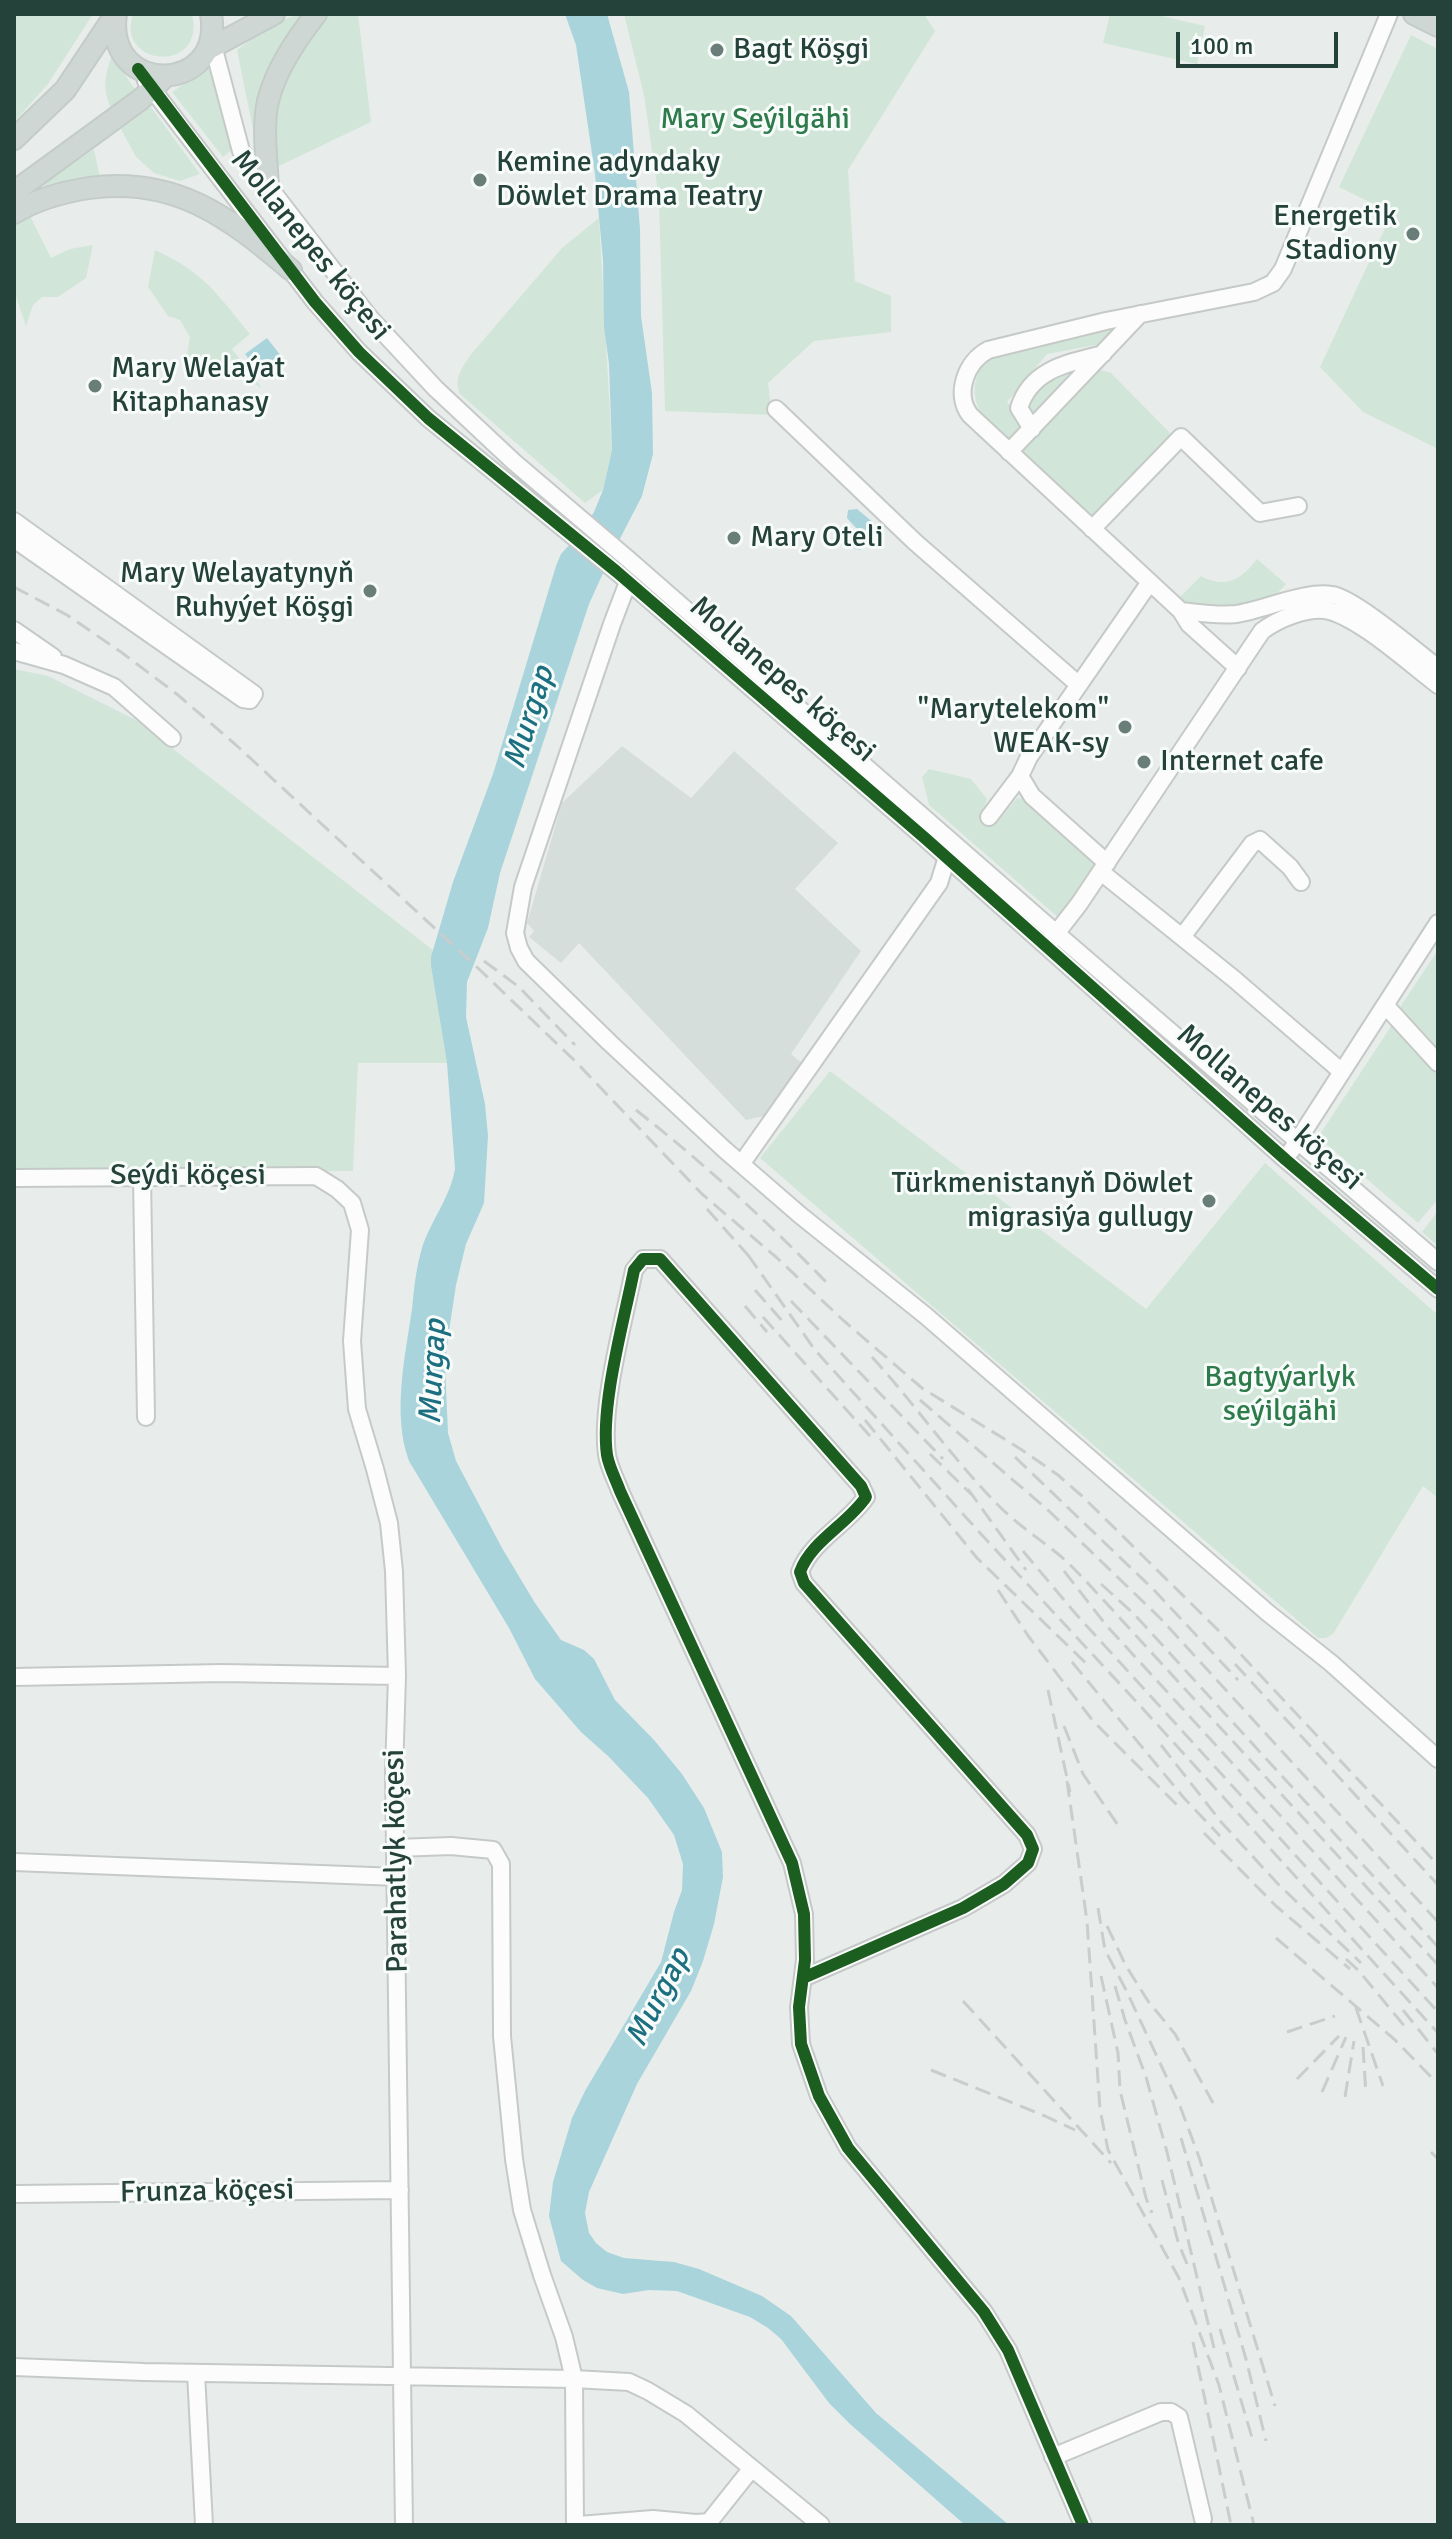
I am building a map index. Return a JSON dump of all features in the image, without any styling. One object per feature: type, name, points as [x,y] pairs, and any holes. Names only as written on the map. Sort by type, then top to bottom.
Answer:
[{"type":"main road","points":[[211,14],[211,45]]},
{"type":"main road","points":[[14,192],[159,83],[190,69],[211,45],[274,14]]},
{"type":"main road","points":[[268,188],[268,101],[294,44],[316,14]]},
{"type":"main road","points":[[1414,14],[1438,26]]},
{"type":"main road","points":[[116,15],[114,31],[126,59],[159,83]]},
{"type":"main road","points":[[14,139],[65,90],[116,15]]},
{"type":"main road","points":[[14,213],[29,204],[71,191],[112,185],[163,190],[205,207],[249,234],[291,270]]},
{"type":"street","points":[[1238,668],[970,415],[963,403],[964,382],[981,354],[988,350],[1140,314],[1254,292],[1273,283],[1283,269],[1389,14]]},
{"type":"street","name":"Mollanepes köçesi","points":[[211,45],[241,151],[370,318],[435,388],[514,462],[628,559],[1052,939],[1286,1160],[1438,1289]]},
{"type":"street","name":"Mollanepes köçesi","points":[[159,83],[315,302],[370,362],[428,418],[622,577],[947,857],[1052,939],[1438,1262]]},
{"type":"street","points":[[1009,452],[1140,314]]},
{"type":"street","points":[[1032,429],[1019,408],[1025,392],[1035,381],[1047,370],[1062,364],[1103,354]]},
{"type":"street","points":[[776,409],[915,542],[1079,685]]},
{"type":"street","points":[[1092,529],[1181,437],[1260,513],[1298,506]]},
{"type":"street","points":[[502,477],[514,462]]},
{"type":"street","points":[[14,521],[23,539],[243,699],[250,700],[254,694],[23,539]]},
{"type":"street","points":[[622,577],[612,624],[523,887],[515,933],[526,961],[610,1043],[800,1215],[926,1316],[1268,1613],[1331,1663],[1438,1759]]},
{"type":"street","points":[[989,817],[1020,776],[1029,757],[1150,582]]},
{"type":"street","points":[[1181,611],[1238,614],[1314,595],[1333,595],[1351,603],[1438,668]]},
{"type":"street","points":[[1052,939],[1104,868],[1262,631],[1275,622],[1301,613],[1324,610],[1345,616],[1438,685]]},
{"type":"street","points":[[14,630],[64,665]]},
{"type":"street","points":[[14,651],[64,665],[114,687],[172,738]]},
{"type":"street","points":[[1020,776],[1032,796],[1104,868],[1342,1072]]},
{"type":"street","points":[[1182,937],[1252,844],[1260,840],[1301,882]]},
{"type":"street","points":[[742,1163],[939,883],[947,857]]},
{"type":"street","points":[[1286,1160],[1438,923]]},
{"type":"street","points":[[1385,1005],[1438,1063]]},
{"type":"street","name":"Seýdi köçesi","points":[[14,1178],[316,1176],[352,1203]]},
{"type":"street","points":[[142,1177],[146,1417]]},
{"type":"street","name":"Parahatlyk köçesi","points":[[352,1203],[360,1230],[352,1341],[357,1409],[389,1523],[394,1571],[404,2525]]},
{"type":"street","points":[[803,1978],[963,1908],[1004,1884],[1028,1863],[1033,1849],[1027,1835],[804,1583],[800,1572],[804,1560],[858,1509],[866,1497],[861,1486],[660,1259],[643,1259],[634,1270],[612,1384],[606,1430],[608,1458],[620,1491],[792,1863],[804,1914],[805,1960],[799,2007],[801,2044],[819,2096],[848,2148],[984,2312],[1008,2350],[1083,2525]]},
{"type":"street","points":[[14,1677],[266,1673],[397,1676]]},
{"type":"street","points":[[396,1848],[451,1846],[493,1850],[501,1864],[502,2036],[514,2159],[522,2210],[564,2337],[574,2379],[577,2525],[653,2519],[709,2522],[752,2468]]},
{"type":"street","points":[[14,1862],[397,1877]]},
{"type":"street","name":"Frunza köçesi","points":[[14,2194],[400,2190]]},
{"type":"street","points":[[14,2367],[629,2382],[686,2414],[821,2525]]},
{"type":"street","points":[[196,2373],[204,2525]]},
{"type":"street","points":[[1053,2457],[1161,2412],[1171,2412],[1179,2417],[1203,2519]]},
{"type":"shaded area","points":[[622,746],[691,798],[734,751],[838,843],[795,889],[861,951],[791,1054],[803,1064],[764,1116],[746,1120],[579,943],[561,963],[529,937],[534,931],[527,923],[562,803]]},
{"type":"green space","points":[[14,14],[93,14],[48,84],[14,122]]},
{"type":"green space","points":[[133,14],[192,14],[193,33],[187,47],[175,55],[161,57],[148,54],[137,45],[131,32]]},
{"type":"green space","points":[[307,14],[255,139],[237,50],[272,24]]},
{"type":"green space","points":[[326,14],[358,14],[371,122],[279,166],[272,143],[281,75],[305,36]]},
{"type":"green space","name":"Mary Seýilgähi","points":[[624,14],[924,14],[935,31],[848,170],[855,281],[891,296],[891,332],[814,341],[768,383],[772,415],[665,411],[659,200],[644,95]]},
{"type":"green space","points":[[1110,14],[1153,14],[1205,26],[1197,64],[1103,43]]},
{"type":"green space","points":[[1411,35],[1438,49],[1438,449],[1363,412],[1320,367],[1392,213],[1339,187]]},
{"type":"green space","points":[[112,55],[136,91],[111,108],[106,95],[106,82]]},
{"type":"green space","points":[[212,65],[232,150],[223,157],[172,92]]},
{"type":"green space","points":[[151,107],[200,174],[180,181],[154,173],[136,157],[121,129]]},
{"type":"green space","points":[[94,149],[100,177],[76,178],[46,188],[43,185]]},
{"type":"green space","points":[[28,212],[51,258],[70,249],[93,245],[86,278],[58,297],[42,297],[33,305],[26,326],[14,291],[14,223]]},
{"type":"green space","points":[[599,218],[612,450],[603,490],[585,503],[460,394],[458,382],[460,372],[473,352],[562,248]]},
{"type":"green space","points":[[155,250],[198,276],[250,334],[232,349],[262,388],[229,370],[186,361],[190,337],[180,320],[168,316],[148,287]]},
{"type":"green space","points":[[1120,326],[1101,344],[1047,354],[1007,402],[1027,424],[1010,443],[982,415],[975,396],[976,382],[982,368],[993,356],[1017,345]]},
{"type":"green space","points":[[1078,370],[1034,417],[1026,410],[1034,395],[1048,380],[1057,374]]},
{"type":"green space","points":[[1094,371],[1111,373],[1173,436],[1091,518],[1020,450]]},
{"type":"green space","points":[[1257,559],[1286,584],[1265,607],[1238,614],[1173,604],[1201,576],[1218,582],[1232,580]]},
{"type":"green space","points":[[14,669],[48,676],[136,720],[433,950],[431,966],[447,1063],[358,1063],[353,1171],[14,1171]]},
{"type":"green space","points":[[929,769],[971,779],[987,799],[981,816],[987,822],[997,823],[1017,798],[1025,799],[1094,861],[1097,867],[1060,919],[929,805],[922,777]]},
{"type":"green space","points":[[1438,950],[1438,1055],[1398,1010]]},
{"type":"green space","points":[[1394,1022],[1438,1070],[1438,1199],[1418,1223],[1318,1137]]},
{"type":"green space","name":"Bagtyýarlyk seýilgähi","points":[[830,1071],[1146,1309],[1265,1163],[1438,1315],[1438,1498],[1423,1486],[1333,1634],[1318,1638],[760,1158]]},
{"type":"green space","points":[[1438,1211],[1438,1246],[1422,1232]]},
{"type":"water","name":"Murgap","points":[[565,14],[607,14],[629,92],[640,229],[641,316],[652,393],[653,454],[642,496],[589,604],[500,873],[488,928],[467,982],[466,1017],[485,1104],[488,1136],[484,1203],[466,1244],[448,1338],[445,1365],[448,1433],[456,1461],[535,1603],[561,1640],[584,1650],[594,1659],[615,1700],[654,1740],[682,1774],[704,1808],[722,1852],[723,1877],[714,1924],[691,1991],[637,2084],[589,2192],[585,2213],[589,2233],[607,2252],[624,2258],[674,2262],[699,2269],[762,2296],[791,2316],[876,2413],[1009,2525],[965,2525],[850,2424],[829,2403],[781,2339],[750,2317],[677,2291],[649,2290],[623,2294],[597,2288],[561,2261],[549,2216],[553,2182],[572,2118],[661,1962],[682,1890],[683,1864],[674,1835],[648,1798],[581,1732],[535,1679],[509,1628],[409,1461],[404,1443],[401,1424],[403,1366],[417,1271],[426,1238],[449,1190],[455,1169],[447,1063],[431,957],[453,882],[493,774],[556,566],[561,554],[594,512],[603,490],[612,450],[603,260],[595,174],[576,45]]},
{"type":"water","points":[[267,338],[285,361],[264,379],[245,354]]},
{"type":"water","points":[[857,509],[875,524],[877,533],[860,550],[853,548],[857,529],[847,518],[848,510]]},
{"type":"railway","points":[[14,587],[67,615],[178,695],[480,970],[576,1062],[702,1194],[844,1321],[922,1388],[1022,1450],[1082,1496],[1219,1631],[1438,1865]]},
{"type":"railway","points":[[484,961],[519,987],[575,1045]]},
{"type":"railway","points":[[636,1110],[736,1194],[829,1285]]},
{"type":"railway","points":[[707,1209],[755,1263]]},
{"type":"railway","points":[[748,1255],[815,1350],[1438,2033]]},
{"type":"railway","points":[[755,1290],[784,1323]]},
{"type":"railway","points":[[791,1301],[943,1459]]},
{"type":"railway","points":[[745,1306],[767,1332]]},
{"type":"railway","points":[[763,1317],[870,1436]]},
{"type":"railway","points":[[872,1357],[996,1503],[1085,1580],[1438,1965]]},
{"type":"railway","points":[[920,1400],[1049,1511],[1161,1619],[1438,1922]]},
{"type":"railway","points":[[865,1420],[977,1558],[1091,1668]]},
{"type":"railway","points":[[930,1454],[973,1496]]},
{"type":"railway","points":[[1015,1457],[1154,1590],[1238,1680]]},
{"type":"railway","points":[[968,1489],[1026,1570]]},
{"type":"railway","points":[[1023,1551],[1075,1613],[1438,2012]]},
{"type":"railway","points":[[1064,1571],[1106,1625],[1438,1988]]},
{"type":"railway","points":[[1101,1584],[1134,1614],[1438,1947]]},
{"type":"railway","points":[[998,1590],[1029,1637],[1093,1721],[1179,1807]]},
{"type":"railway","points":[[1072,1662],[1184,1798],[1220,1836]]},
{"type":"railway","points":[[1235,1664],[1438,1885]]},
{"type":"railway","points":[[1048,1690],[1070,1792]]},
{"type":"railway","points":[[1064,1726],[1083,1774],[1118,1825]]},
{"type":"railway","points":[[1161,1745],[1222,1823],[1278,1884],[1361,1963]]},
{"type":"railway","points":[[1067,1781],[1087,1921],[1100,2109],[1108,2150],[1179,2278],[1219,2385],[1254,2525]]},
{"type":"railway","points":[[1204,1833],[1276,1906],[1350,1969]]},
{"type":"railway","points":[[1098,1908],[1105,1950],[1180,2106],[1199,2157],[1275,2406]]},
{"type":"railway","points":[[1107,1926],[1126,1966],[1148,2001],[1175,2034],[1213,2103]]},
{"type":"railway","points":[[1276,1938],[1394,2039],[1438,2084]]},
{"type":"railway","points":[[1346,1959],[1406,2028]]},
{"type":"railway","points":[[1101,1976],[1118,2053],[1120,2090],[1152,2213]]},
{"type":"railway","points":[[1115,1986],[1167,2152],[1214,2348]]},
{"type":"railway","points":[[963,2001],[1111,2163]]},
{"type":"railway","points":[[1356,2008],[1383,2086]]},
{"type":"railway","points":[[1403,2010],[1438,2054]]},
{"type":"railway","points":[[1287,2032],[1335,2016]]},
{"type":"railway","points":[[1297,2079],[1339,2036]]},
{"type":"railway","points":[[1322,2092],[1346,2037]]},
{"type":"railway","points":[[1345,2097],[1354,2041]]},
{"type":"railway","points":[[1363,2047],[1366,2095]]},
{"type":"railway","points":[[931,2070],[1075,2130]]},
{"type":"railway","points":[[1181,2138],[1246,2359],[1266,2441]]},
{"type":"railway","points":[[1431,2152],[1438,2159]]},
{"type":"railway","points":[[1162,2180],[1187,2264]]},
{"type":"railway","points":[[1220,2329],[1253,2441]]},
{"type":"railway","points":[[1193,2342],[1231,2525]]},
{"type":"cycle path","points":[[138,69],[315,302],[359,352],[428,418],[617,572],[926,839],[1286,1160],[1438,1289]]},
{"type":"cycle path","points":[[803,1978],[963,1908],[1004,1884],[1028,1863],[1033,1849],[1027,1835],[804,1583],[800,1572],[805,1561],[866,1497],[861,1486],[660,1259],[643,1259],[634,1270],[614,1363],[607,1412],[607,1455],[620,1491],[792,1863],[804,1914],[805,1960],[799,2007],[801,2044],[819,2096],[848,2148],[984,2312],[1008,2350],[1083,2525]]},
{"type":"place","name":"Bagt Köşgi","points":[[717,50]]},
{"type":"place","name":"Kemine adyndaky Döwlet Drama Teatry","points":[[480,180]]},
{"type":"place","name":"Energetik Stadiony","points":[[1413,234]]},
{"type":"place","name":"Mary Welaýat Kitaphanasy","points":[[95,386]]},
{"type":"place","name":"Mary Oteli","points":[[734,538]]},
{"type":"place","name":"Mary Welayatynyň Ruhyýet Köşgi","points":[[370,591]]},
{"type":"place","name":"\"Marytelekom\" WEAK-sy","points":[[1125,727]]},
{"type":"place","name":"Internet cafe","points":[[1144,762]]},
{"type":"place","name":"Türkmenistanyň Döwlet migrasiýa gullugy","points":[[1209,1201]]}]
